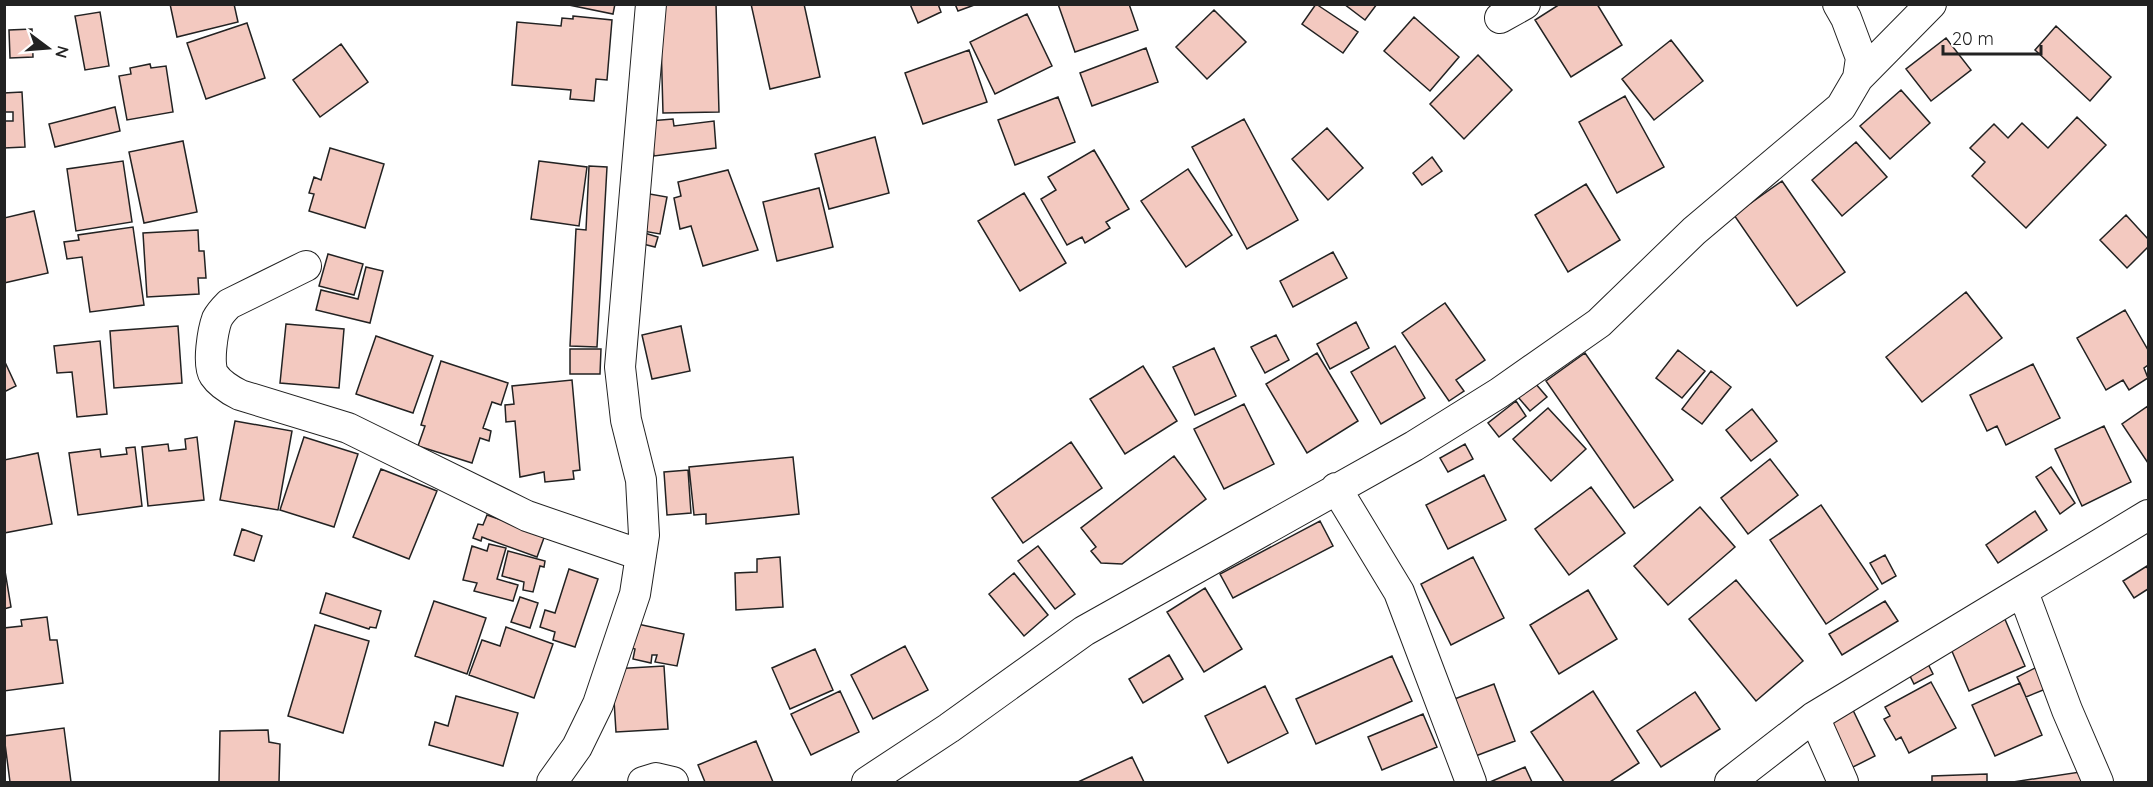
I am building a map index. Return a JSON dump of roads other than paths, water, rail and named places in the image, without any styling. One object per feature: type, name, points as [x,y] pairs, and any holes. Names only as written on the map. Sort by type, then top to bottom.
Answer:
[{"type":"street","points":[[552,783],[577,747],[598,704],[635,594],[644,535],[641,480],[626,420],[620,367],[651,4]]},
{"type":"street","points":[[1838,4],[1846,18],[1861,58],[1858,78]]},
{"type":"street","points":[[867,783],[949,728],[1084,631],[1414,446],[1499,393],[1599,322],[1694,231],[1841,108],[1858,78],[1931,4]]},
{"type":"street","points":[[306,267],[237,300],[222,311],[217,320],[210,366],[214,375],[225,387],[240,395],[348,428],[527,516],[641,555]]},
{"type":"street","points":[[1336,488],[1399,592],[1471,783]]},
{"type":"street","points":[[1730,783],[1814,717],[2148,515]]},
{"type":"street","points":[[2023,592],[2067,710],[2098,783]]},
{"type":"street","points":[[1814,717],[1843,783]]},
{"type":"street","points":[[643,783],[656,778],[673,783]]}]
